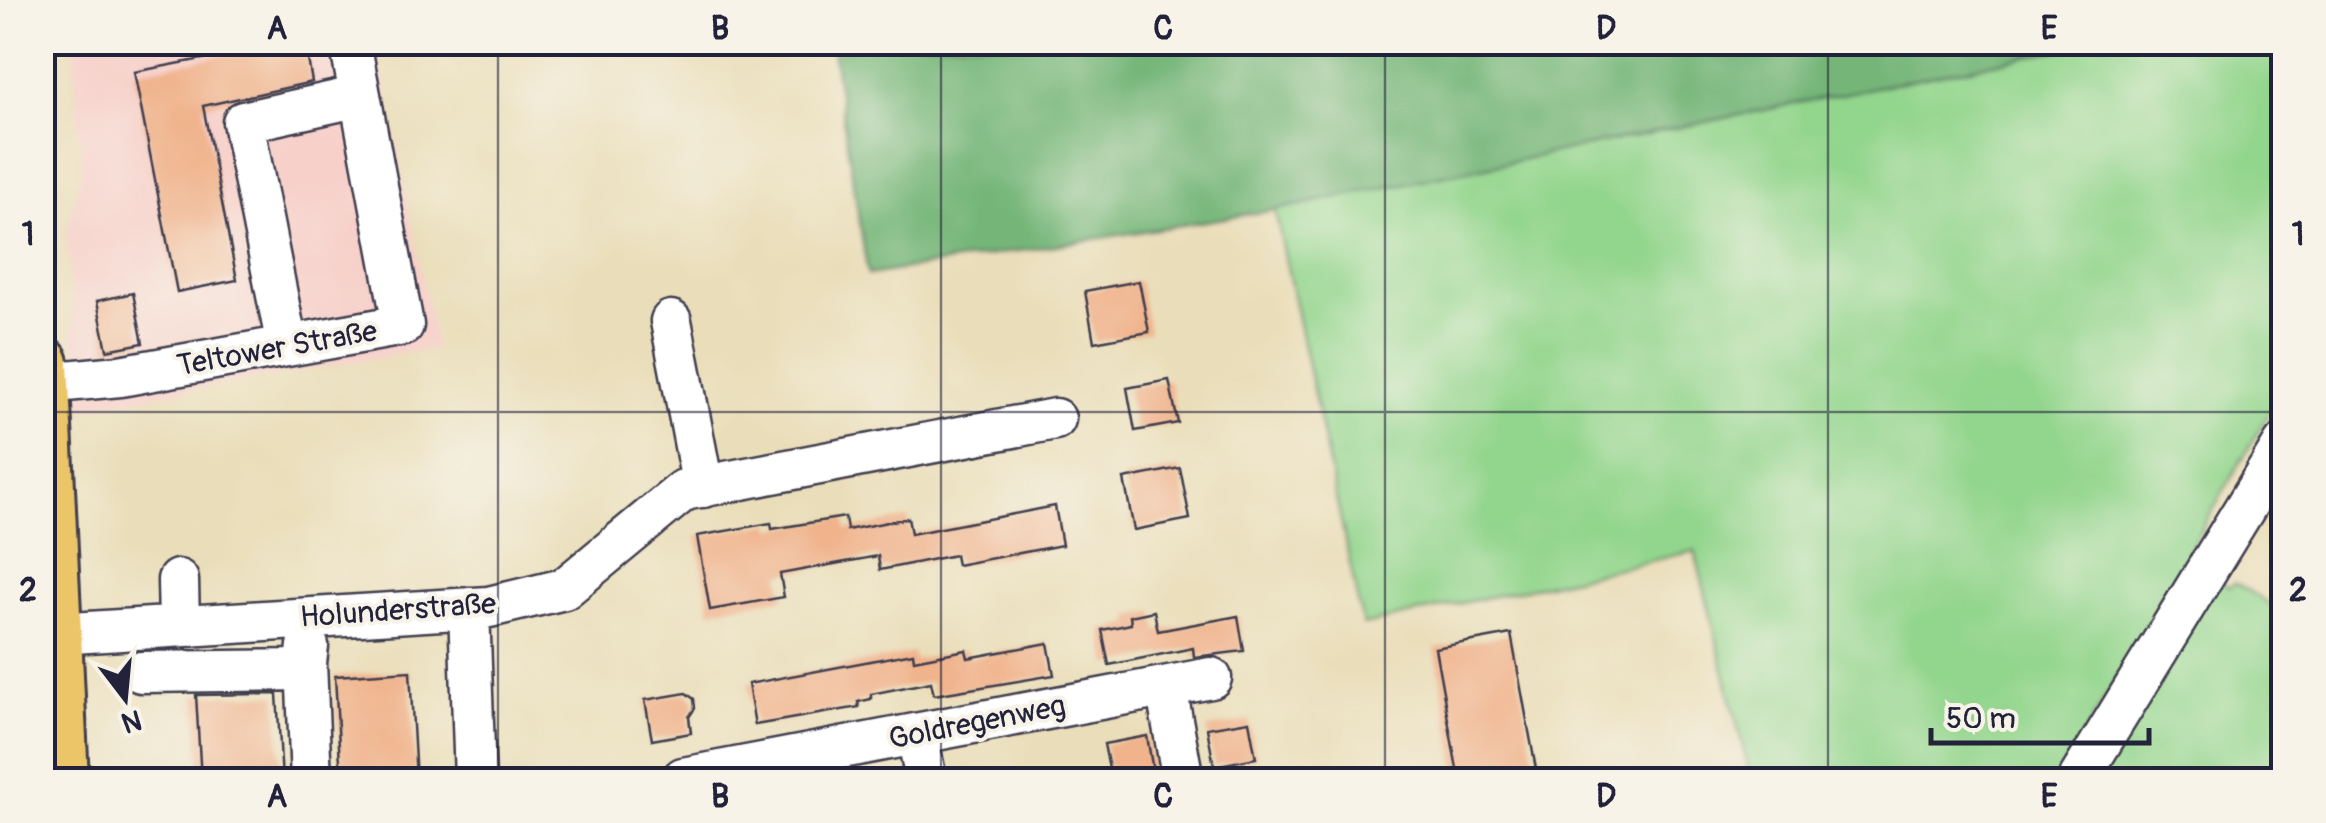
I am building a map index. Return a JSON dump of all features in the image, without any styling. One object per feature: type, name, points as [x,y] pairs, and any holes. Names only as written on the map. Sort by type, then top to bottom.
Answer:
[{"type":"main road","points":[[43,373],[62,780]]},
{"type":"street","name":"Teltower Straße","points":[[43,373],[120,376],[403,325],[350,42]]},
{"type":"street","points":[[287,346],[243,122],[360,96]]},
{"type":"street","points":[[671,321],[703,486]]},
{"type":"street","name":"Holunderstraße","points":[[56,634],[489,607],[564,589],[684,490],[1054,419]]},
{"type":"street","points":[[2078,780],[2284,444]]},
{"type":"street","points":[[178,580],[179,625]]},
{"type":"street","points":[[468,608],[475,780]]},
{"type":"street","points":[[312,617],[306,670],[312,780]]},
{"type":"street","points":[[141,672],[306,670]]},
{"type":"street","name":"Goldregenweg","points":[[683,779],[1212,678]]},
{"type":"street","points":[[1166,687],[1183,780]]},
{"type":"street","points":[[917,734],[926,780]]},
{"type":"shaded area","points":[[73,43],[377,43],[436,348],[78,409],[67,230],[81,170]]},
{"type":"green space","points":[[831,42],[2091,43],[1275,210],[868,275]]},
{"type":"green space","points":[[2091,43],[2283,43],[2283,388],[2058,780],[1751,780],[1695,551],[1363,625],[1275,210]]},
{"type":"green space","points":[[2203,571],[2230,587],[2235,582],[2283,613],[2283,780],[2083,780]]},
{"type":"building","points":[[242,42],[305,42],[312,82],[203,106],[237,280],[177,292],[134,72],[244,51]]},
{"type":"building","points":[[1139,281],[1149,332],[1094,342],[1085,291]]},
{"type":"building","points":[[133,293],[143,343],[107,350],[97,301]]},
{"type":"building","points":[[1169,380],[1178,423],[1135,431],[1127,388]]},
{"type":"building","points":[[1180,468],[1190,519],[1134,530],[1124,479]]},
{"type":"building","points":[[1055,506],[1062,545],[957,565],[955,555],[880,570],[878,556],[780,574],[784,597],[710,610],[697,536],[771,523],[772,529],[845,517],[847,530],[908,518],[911,534]]},
{"type":"building","points":[[1154,611],[1158,631],[1238,616],[1244,651],[1194,657],[1193,648],[1109,665],[1102,630],[1131,624],[1130,616]]},
{"type":"building","points":[[1511,634],[1538,780],[1459,780],[1435,648]]},
{"type":"building","points":[[1048,643],[1054,675],[934,695],[931,682],[871,694],[871,699],[858,702],[859,707],[755,725],[748,684],[913,653],[914,660],[966,650],[968,658]]},
{"type":"building","points":[[410,671],[416,780],[341,780],[335,676]]},
{"type":"building","points":[[686,693],[694,699],[695,708],[689,717],[691,733],[652,740],[645,700]]},
{"type":"building","points":[[277,694],[282,780],[201,780],[196,695]]},
{"type":"building","points":[[1249,721],[1256,758],[1214,766],[1207,728]]},
{"type":"building","points":[[1147,736],[1153,771],[1111,779],[1104,744]]}]
